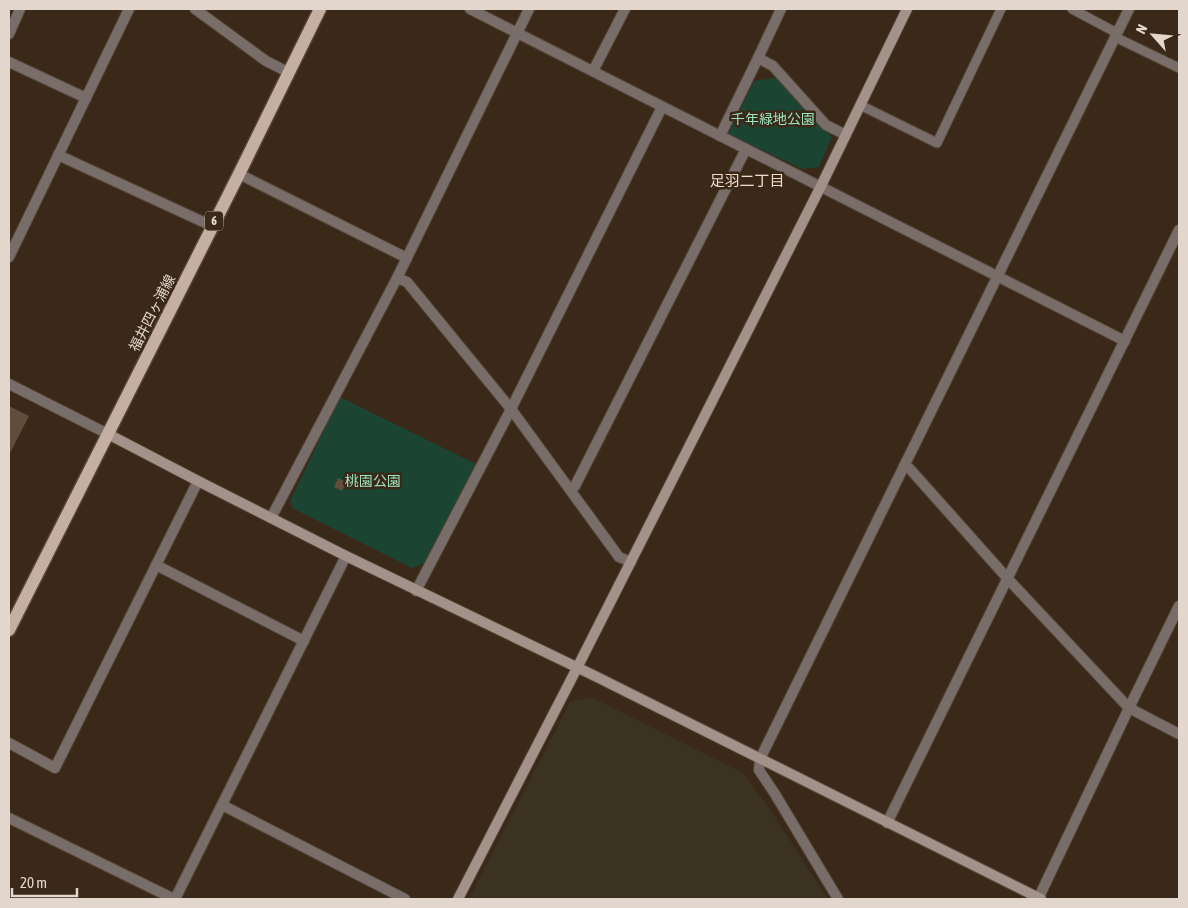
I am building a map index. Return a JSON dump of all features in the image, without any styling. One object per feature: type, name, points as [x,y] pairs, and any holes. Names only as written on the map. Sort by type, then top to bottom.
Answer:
[{"type":"main road","name":"福井四ヶ浦線","points":[[9,630],[320,9]]},
{"type":"street","points":[[9,34],[20,9]]},
{"type":"street","points":[[9,257],[129,9]]},
{"type":"street","points":[[195,9],[266,61],[288,72]]},
{"type":"street","points":[[470,9],[1125,341]]},
{"type":"street","points":[[271,518],[397,278],[530,9]]},
{"type":"street","points":[[593,72],[625,9]]},
{"type":"street","points":[[720,136],[781,9]]},
{"type":"street","points":[[458,899],[578,668],[821,186],[907,9]]},
{"type":"street","points":[[838,899],[759,770],[760,759],[1129,9]]},
{"type":"street","points":[[758,58],[774,66],[826,125],[846,135]]},
{"type":"street","points":[[9,62],[86,98]]},
{"type":"street","points":[[416,591],[511,409],[662,106]]},
{"type":"street","points":[[571,489],[575,486],[746,149]]},
{"type":"street","points":[[58,155],[212,226]]},
{"type":"street","points":[[239,174],[407,258]]},
{"type":"street","points":[[888,823],[1179,230]]},
{"type":"street","points":[[397,278],[407,282],[511,409],[619,556],[631,562]]},
{"type":"street","points":[[9,384],[346,556],[578,668],[1039,899],[1179,606]]},
{"type":"street","points":[[904,466],[910,469],[1008,579],[1129,708],[1179,734]]},
{"type":"street","points":[[9,743],[55,768],[198,481]]},
{"type":"street","points":[[9,818],[175,899],[346,556]]},
{"type":"street","points":[[156,564],[304,641]]},
{"type":"street","points":[[222,805],[405,899]]},
{"type":"lane","points":[[860,105],[937,143],[1001,9]]},
{"type":"lane","points":[[1072,9],[1116,35],[1179,68]]},
{"type":"shaded area","points":[[591,697],[743,773],[767,805],[828,899],[469,899],[570,702]]},
{"type":"green space","name":"千年緑地公園","points":[[779,77],[832,137],[819,167],[802,169],[728,134],[754,81]]},
{"type":"green space","name":"桃園公園","points":[[340,397],[476,464],[424,563],[412,568],[292,508],[290,501]]},
{"type":"building","points":[[9,406],[29,416],[9,455]]},
{"type":"building","points":[[338,478],[346,482],[342,491],[334,487]]},
{"type":"district","name":"足羽二丁目","points":[[747,180]]}]
